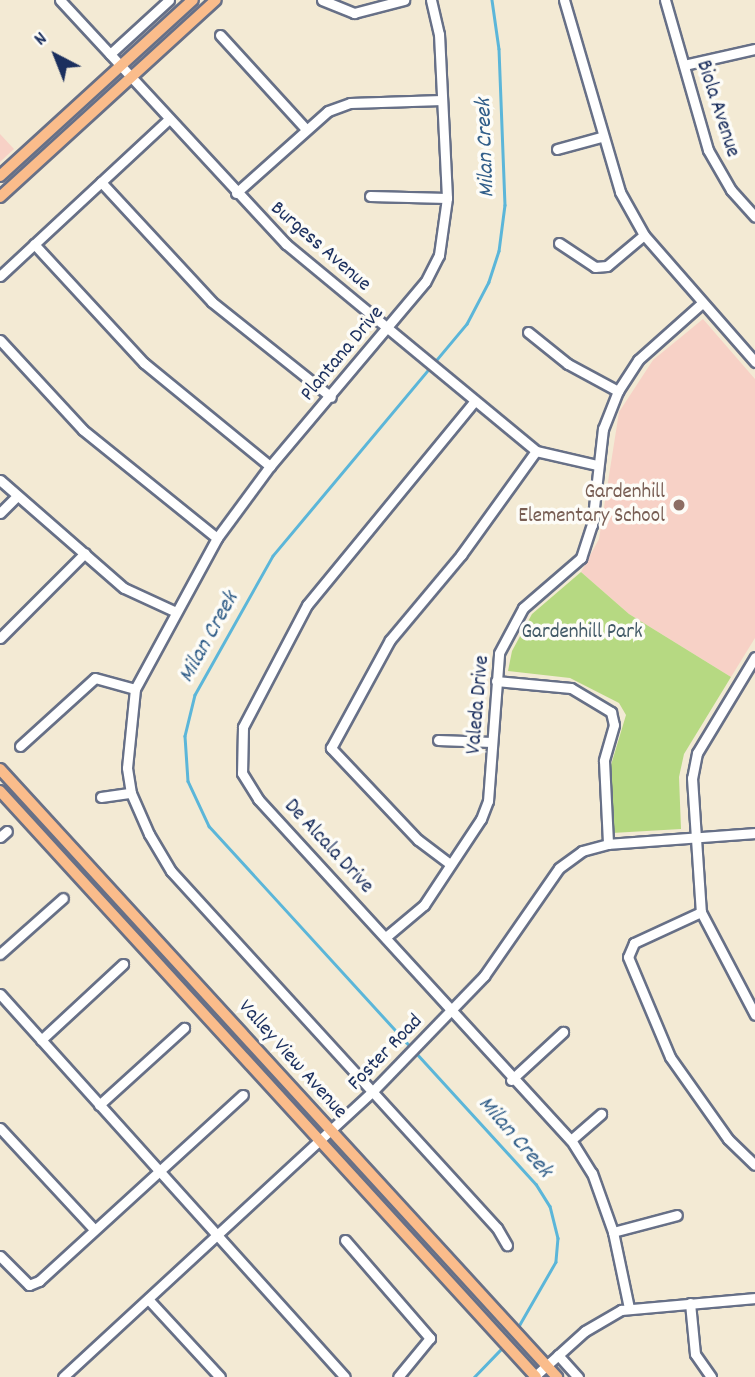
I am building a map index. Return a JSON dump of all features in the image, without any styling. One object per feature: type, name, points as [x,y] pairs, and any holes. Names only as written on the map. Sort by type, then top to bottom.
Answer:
[{"type":"main road","points":[[0,176],[193,0]]},
{"type":"main road","points":[[0,197],[216,0]]},
{"type":"main road","name":"Valley View Avenue","points":[[0,769],[557,1377]]},
{"type":"main road","name":"Valley View Avenue","points":[[0,791],[536,1376]]},
{"type":"street","name":"Burgess Avenue","points":[[60,0],[286,244],[473,403],[536,451],[597,465]]},
{"type":"street","points":[[110,54],[169,0]]},
{"type":"street","points":[[322,0],[354,13],[404,0]]},
{"type":"street","name":"Plantana Drive","points":[[131,793],[127,744],[135,689],[174,611],[217,538],[270,466],[331,397],[425,282],[439,255],[447,198],[439,34],[431,0]]},
{"type":"street","points":[[564,0],[601,137],[620,192],[644,235],[755,362]]},
{"type":"street","name":"Biola Avenue","points":[[665,0],[708,150],[724,180],[755,218]]},
{"type":"street","points":[[220,35],[305,128]]},
{"type":"street","points":[[684,65],[755,49]]},
{"type":"street","points":[[236,193],[305,128],[350,103],[442,100]]},
{"type":"street","points":[[0,276],[169,119]]},
{"type":"street","points":[[557,149],[601,137]]},
{"type":"street","points":[[102,182],[212,302],[331,397]]},
{"type":"street","points":[[370,196],[447,198]]},
{"type":"street","points":[[559,243],[595,267],[607,266],[644,235]]},
{"type":"street","points":[[34,244],[144,363],[270,466]]},
{"type":"street","name":"Valeda Drive","points":[[387,936],[424,905],[481,819],[488,800],[496,681],[503,642],[523,608],[581,558],[592,525],[603,429],[618,391],[638,360],[702,303]]},
{"type":"street","points":[[528,332],[568,364],[618,391]]},
{"type":"street","points":[[0,341],[83,430],[217,538]]},
{"type":"street","name":"De Alcala Drive","points":[[473,403],[307,605],[257,695],[239,751],[242,773],[258,799],[387,936],[511,1080],[571,1140],[592,1173],[613,1232],[629,1308]]},
{"type":"street","points":[[450,864],[418,840],[331,748],[390,640],[461,555],[536,451]]},
{"type":"street","points":[[0,480],[16,497],[124,588],[174,611]]},
{"type":"street","points":[[0,513],[16,497]]},
{"type":"street","points":[[0,638],[85,553]]},
{"type":"street","points":[[755,657],[697,753],[692,778],[693,837],[701,912],[755,1015]]},
{"type":"street","points":[[20,746],[95,678],[135,689]]},
{"type":"street","points":[[496,681],[571,688],[611,712],[614,724],[604,761],[608,844]]},
{"type":"street","points":[[438,740],[492,742]]},
{"type":"street","points":[[101,797],[131,793],[171,871],[497,1228],[507,1245]]},
{"type":"street","name":"Foster Road","points":[[63,1377],[321,1142],[450,1012],[484,976],[559,868],[582,851],[608,844],[755,833]]},
{"type":"street","points":[[0,954],[63,898]]},
{"type":"street","points":[[701,912],[634,943],[628,957],[670,1057],[728,1139],[755,1165]]},
{"type":"street","points":[[41,1040],[123,964]]},
{"type":"street","points":[[0,994],[345,1377]]},
{"type":"street","points":[[99,1105],[184,1028]]},
{"type":"street","points":[[511,1080],[563,1032]]},
{"type":"street","points":[[0,1256],[29,1285],[39,1281],[243,1095]]},
{"type":"street","points":[[571,1140],[601,1114]]},
{"type":"street","points":[[0,1128],[94,1229]]},
{"type":"street","points":[[613,1232],[677,1215]]},
{"type":"street","points":[[345,1240],[430,1338],[398,1377]]},
{"type":"street","points":[[536,1376],[590,1327],[629,1308],[755,1298]]},
{"type":"street","points":[[148,1299],[220,1377]]},
{"type":"street","points":[[690,1303],[695,1353],[711,1377]]},
{"type":"street","points":[[558,1355],[578,1377]]},
{"type":"shaded area","points":[[0,134],[14,149],[0,162]]},
{"type":"shaded area","name":"Gardenhill Elementary School","points":[[703,319],[755,379],[755,638],[731,677],[629,614],[581,572],[599,539],[619,412],[653,360]]},
{"type":"green space","name":"Gardenhill Park","points":[[581,572],[629,614],[731,677],[684,754],[679,777],[681,829],[612,833],[608,775],[626,715],[619,703],[570,678],[508,671],[512,651],[532,614]]},
{"type":"waterway","name":"Milan Creek","points":[[492,0],[499,49],[505,205],[499,251],[489,282],[467,324],[273,556],[195,695],[185,736],[188,781],[209,826],[536,1184],[550,1206],[558,1238],[556,1262],[518,1328]]},
{"type":"waterway","name":"Milan Creek","points":[[474,1377],[503,1347]]},
{"type":"place","name":"Gardenhill Elementary School","points":[[679,505]]}]
